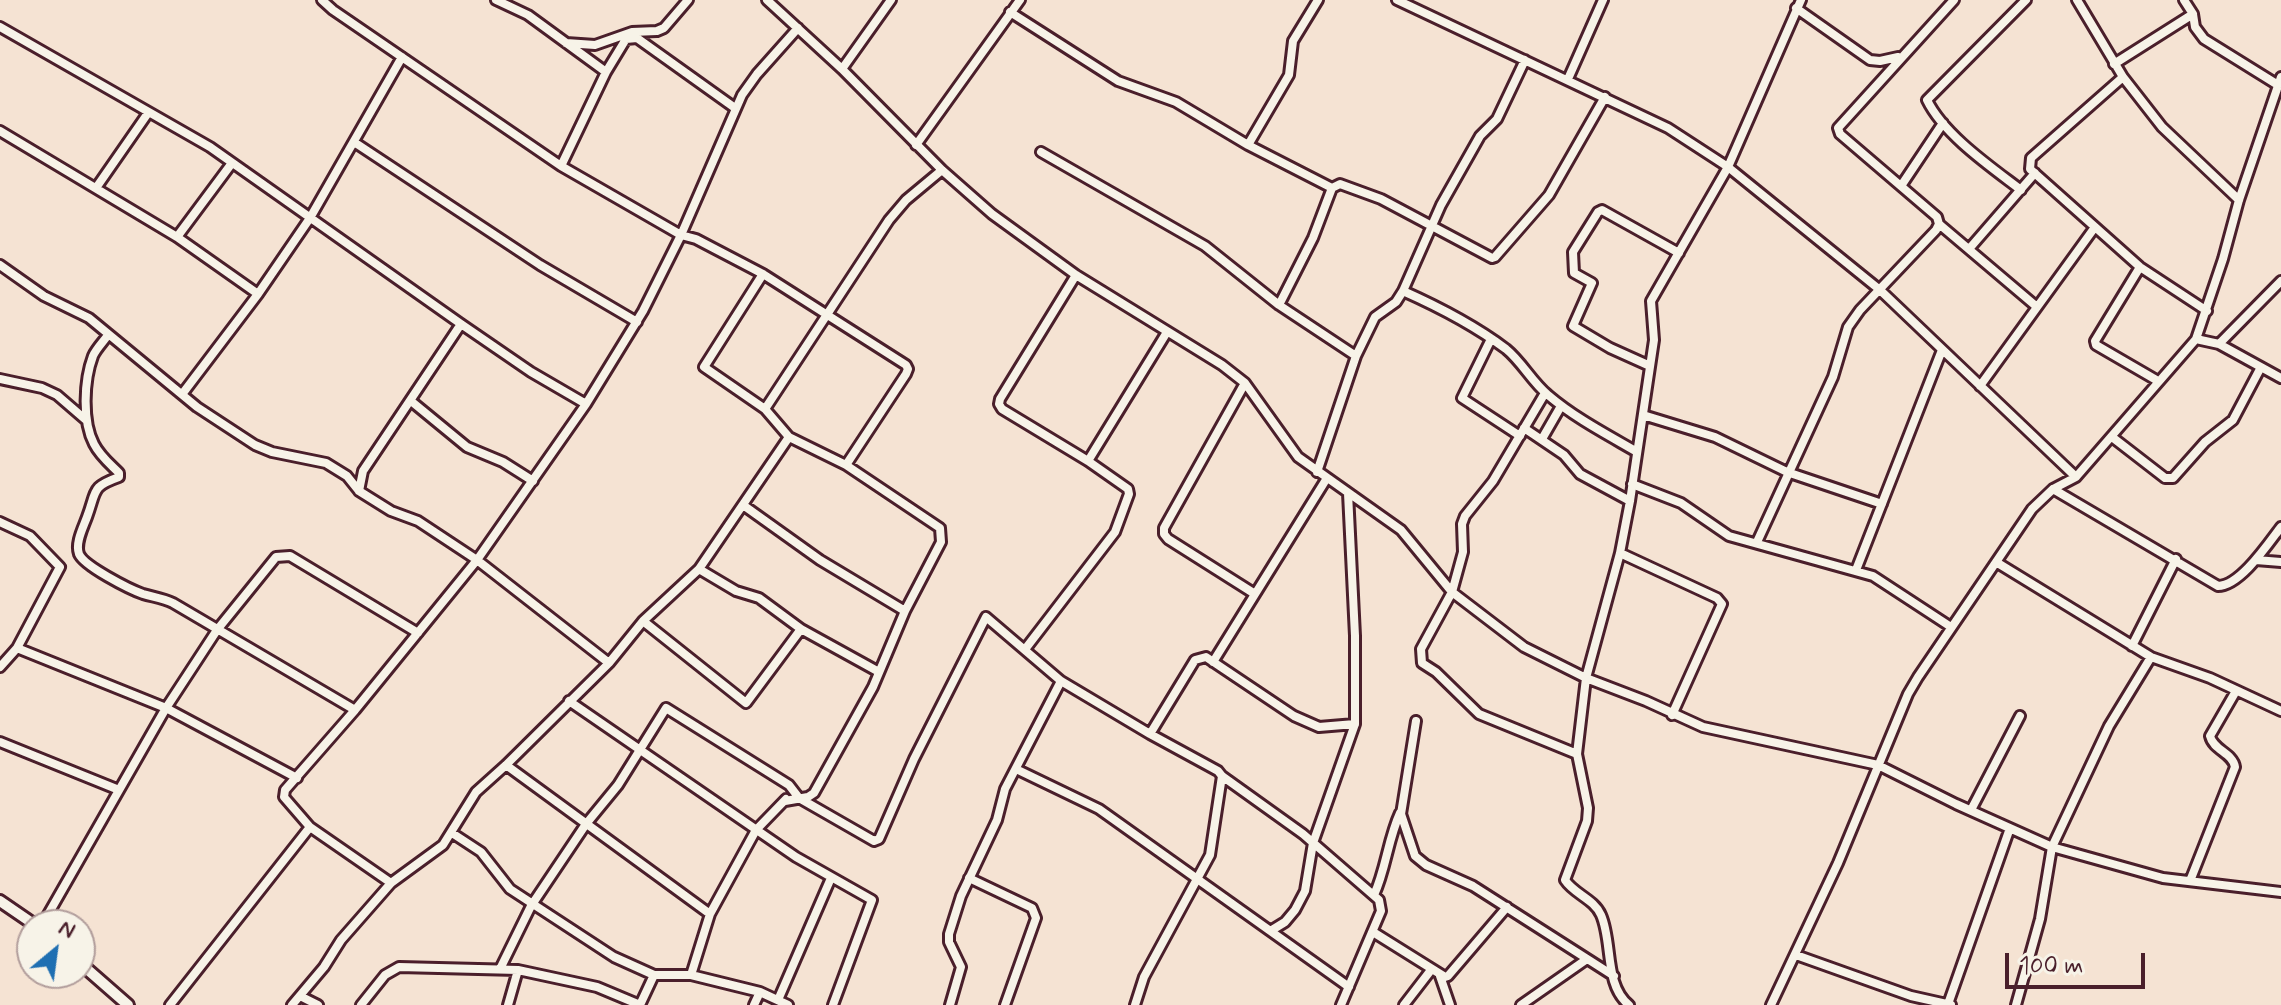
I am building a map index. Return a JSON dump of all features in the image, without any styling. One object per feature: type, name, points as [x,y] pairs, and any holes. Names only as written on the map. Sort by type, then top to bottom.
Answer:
[{"type":"street","points":[[322,0],[561,166],[681,235],[696,239],[763,274],[908,369],[846,465]]},
{"type":"street","points":[[496,0],[528,15],[606,72]]},
{"type":"street","points":[[566,43],[595,45],[632,32],[657,31],[664,28],[688,0]]},
{"type":"street","points":[[767,0],[842,69],[942,170],[992,214],[1076,275],[1222,365],[1245,383],[1298,457],[1406,534],[1452,592],[1524,647],[1586,678],[1703,727],[1878,765],[2052,847],[2149,875],[2281,892]]},
{"type":"street","points":[[842,69],[891,0]]},
{"type":"street","points":[[916,145],[1020,0]]},
{"type":"street","points":[[1248,145],[1289,75],[1293,41],[1318,0]]},
{"type":"street","points":[[1397,0],[1605,97],[1686,138],[1728,167],[1880,290],[2076,477]]},
{"type":"street","points":[[1568,79],[1603,0]]},
{"type":"street","points":[[1954,0],[1838,128],[1840,134],[1937,217],[1939,224],[2037,307]]},
{"type":"street","points":[[2021,190],[1977,156],[1943,123],[1928,104],[1928,97],[2026,0]]},
{"type":"street","points":[[2077,0],[2114,64],[2162,127],[2239,200]]},
{"type":"street","points":[[1771,1005],[1796,955],[1908,694],[2032,509],[2053,489],[2076,477],[2196,339],[2239,200],[2279,86],[2204,39],[2195,27],[2193,14],[2184,0]]},
{"type":"street","points":[[1629,1005],[1617,993],[1600,913],[1565,880],[1584,831],[1588,808],[1577,754],[1586,678],[1620,553],[1630,501],[1654,330],[1651,301],[1728,167],[1798,4],[1870,60],[1901,57]]},
{"type":"street","points":[[1010,12],[1118,81],[1176,102],[1248,145],[1332,188]]},
{"type":"street","points":[[2114,64],[2193,14]]},
{"type":"street","points":[[0,27],[210,147],[531,372],[586,404]]},
{"type":"street","points":[[391,883],[310,827],[284,797],[285,790],[355,710],[477,560],[586,404],[637,322],[681,235],[735,108],[757,74],[798,28]]},
{"type":"street","points":[[561,166],[606,72],[626,39],[637,38],[735,108]]},
{"type":"street","points":[[183,393],[258,294],[310,218],[402,57]]},
{"type":"street","points":[[1317,472],[1356,356],[1375,317],[1396,302],[1403,291],[1433,225],[1480,136],[1497,119],[1525,60]]},
{"type":"street","points":[[2123,77],[2031,158],[2030,169],[2140,267],[2207,311]]},
{"type":"street","points":[[1279,305],[1313,238],[1332,188],[1340,184],[1377,197],[1488,257],[1495,257],[1549,195],[1605,97]]},
{"type":"street","points":[[96,188],[148,113]]},
{"type":"street","points":[[1901,186],[1943,123]]},
{"type":"street","points":[[0,131],[177,237],[258,294]]},
{"type":"street","points":[[354,142],[540,265],[637,322]]},
{"type":"street","points":[[1041,152],[1195,240],[1279,305],[1356,356]]},
{"type":"street","points":[[177,237],[232,163]]},
{"type":"street","points":[[765,409],[897,209],[942,170]]},
{"type":"street","points":[[1969,249],[2035,173]]},
{"type":"street","points":[[1650,366],[1610,348],[1573,326],[1592,283],[1574,273],[1573,252],[1602,210],[1679,253]]},
{"type":"street","points":[[1757,542],[1833,377],[1848,327],[1939,224]]},
{"type":"street","points":[[1980,386],[2095,227]]},
{"type":"street","points":[[0,265],[44,296],[89,318],[197,407],[255,445],[272,452],[326,463],[347,476],[359,491],[391,511],[418,521],[477,560],[609,663]]},
{"type":"street","points":[[2140,267],[2095,341],[2096,345],[2158,381]]},
{"type":"street","points":[[0,273],[12,274]]},
{"type":"street","points":[[763,274],[704,367],[765,409],[789,437],[846,465],[940,528],[941,542],[905,611],[858,716],[814,793],[785,801]]},
{"type":"street","points":[[1026,648],[1115,532],[1129,494],[1128,489],[1088,461],[1002,409],[999,404],[1076,275]]},
{"type":"street","points":[[2219,344],[2281,281]]},
{"type":"street","points":[[1403,291],[1444,310],[1491,339],[1512,354],[1545,393],[1561,406],[1637,452]]},
{"type":"street","points":[[359,491],[363,471],[461,324]]},
{"type":"street","points":[[1088,461],[1167,332]]},
{"type":"street","points":[[108,335],[92,358],[86,420],[92,442],[101,456],[119,473],[119,477],[108,479],[98,488],[78,541],[78,552],[112,579],[141,593],[166,599],[355,710]]},
{"type":"street","points":[[1491,339],[1462,398],[1522,432],[1542,439],[1566,457],[1580,474],[1630,501]]},
{"type":"street","points":[[2196,339],[2219,344],[2281,378]]},
{"type":"street","points":[[1856,570],[1942,350]]},
{"type":"street","points":[[2112,437],[2165,478],[2173,478],[2205,442],[2233,420],[2261,367]]},
{"type":"street","points":[[0,379],[42,388],[57,395],[86,420]]},
{"type":"street","points":[[1245,383],[1164,528],[1164,534],[1255,594]]},
{"type":"street","points":[[1545,393],[1493,481],[1465,516],[1462,524],[1463,552],[1452,592],[1421,649],[1422,663],[1436,672],[1454,693],[1479,714],[1577,754]]},
{"type":"street","points":[[411,401],[467,447],[503,462],[533,481]]},
{"type":"street","points":[[1542,439],[1561,406]]},
{"type":"street","points":[[1643,415],[1715,437],[1787,472],[1882,504]]},
{"type":"street","points":[[292,1005],[302,997],[341,940],[391,883],[432,854],[452,833],[476,792],[609,663],[643,621],[699,569],[789,437]]},
{"type":"street","points":[[1213,662],[1327,478]]},
{"type":"street","points":[[1632,484],[1681,503],[1729,536],[1873,576],[1951,627]]},
{"type":"street","points":[[2053,489],[2218,586],[2224,586],[2256,560],[2281,527]]},
{"type":"street","points":[[1272,930],[1285,922],[1305,891],[1313,843],[1355,724],[1355,636],[1348,493]]},
{"type":"street","points":[[743,505],[820,560],[905,611]]},
{"type":"street","points":[[0,522],[30,536],[60,567],[17,648],[0,667]]},
{"type":"street","points":[[1620,553],[1717,598],[1722,604],[1672,715]]},
{"type":"street","points":[[51,909],[166,708],[217,630],[276,557],[283,554],[290,556],[418,633]]},
{"type":"street","points":[[2132,646],[2176,559]]},
{"type":"street","points":[[2256,560],[2281,562]]},
{"type":"street","points":[[1996,562],[2151,657],[2281,711]]},
{"type":"street","points":[[699,569],[736,591],[759,598],[801,629],[879,672]]},
{"type":"street","points":[[500,969],[531,906],[586,824],[618,785],[663,709],[669,708],[789,785],[799,798],[874,841],[879,839],[983,618],[989,617],[1061,681],[1218,771],[1313,843],[1379,900],[1381,911],[1341,1005]]},
{"type":"street","points":[[643,621],[746,703],[801,629]]},
{"type":"street","points":[[17,648],[166,708],[297,778]]},
{"type":"street","points":[[1150,734],[1195,660],[1206,657],[1294,716],[1319,727],[1355,724]]},
{"type":"street","points":[[2016,1005],[2040,919],[2052,847],[2109,726],[2151,657]]},
{"type":"street","points":[[950,1005],[961,967],[949,942],[949,934],[969,878],[997,820],[1005,789],[1061,681]]},
{"type":"street","points":[[2190,881],[2235,767],[2233,760],[2212,744],[2210,736],[2236,691]]},
{"type":"street","points":[[569,701],[756,830],[831,878],[869,897],[872,905],[833,1005]]},
{"type":"street","points":[[1971,810],[2020,716]]},
{"type":"street","points":[[1416,721],[1401,811],[1415,856],[1473,886],[1614,976]]},
{"type":"street","points":[[0,742],[119,790]]},
{"type":"street","points":[[506,765],[710,914]]},
{"type":"street","points":[[1016,769],[1091,804],[1349,987]]},
{"type":"street","points":[[1135,1005],[1144,977],[1210,855],[1222,776]]},
{"type":"street","points":[[691,975],[710,914],[756,830],[785,801],[789,785]]},
{"type":"street","points":[[1374,895],[1383,875],[1394,826],[1401,811]]},
{"type":"street","points":[[170,1005],[310,827]]},
{"type":"street","points":[[1796,955],[1911,996],[1950,1004],[2010,828]]},
{"type":"street","points":[[452,833],[481,852],[505,884],[531,906],[614,957],[654,975],[691,975],[760,992],[788,1005]]},
{"type":"street","points":[[778,1000],[831,878]]},
{"type":"street","points":[[969,878],[1035,912],[1036,918],[1005,1005]]},
{"type":"street","points":[[1373,932],[1440,976],[1448,976],[1507,907]]},
{"type":"street","points":[[1521,1005],[1587,959]]},
{"type":"street","points":[[361,1005],[385,975],[399,967],[518,970],[597,987],[640,1005],[654,975]]},
{"type":"street","points":[[508,1005],[518,970]]},
{"type":"street","points":[[1404,1005],[1431,970]]},
{"type":"street","points":[[1440,976],[1450,1005]]},
{"type":"street","points":[[96,977],[128,1005]]},
{"type":"street","points":[[754,1005],[760,992]]},
{"type":"street","points":[[1534,996],[1540,1005]]},
{"type":"street","points":[[302,997],[318,1005]]}]
